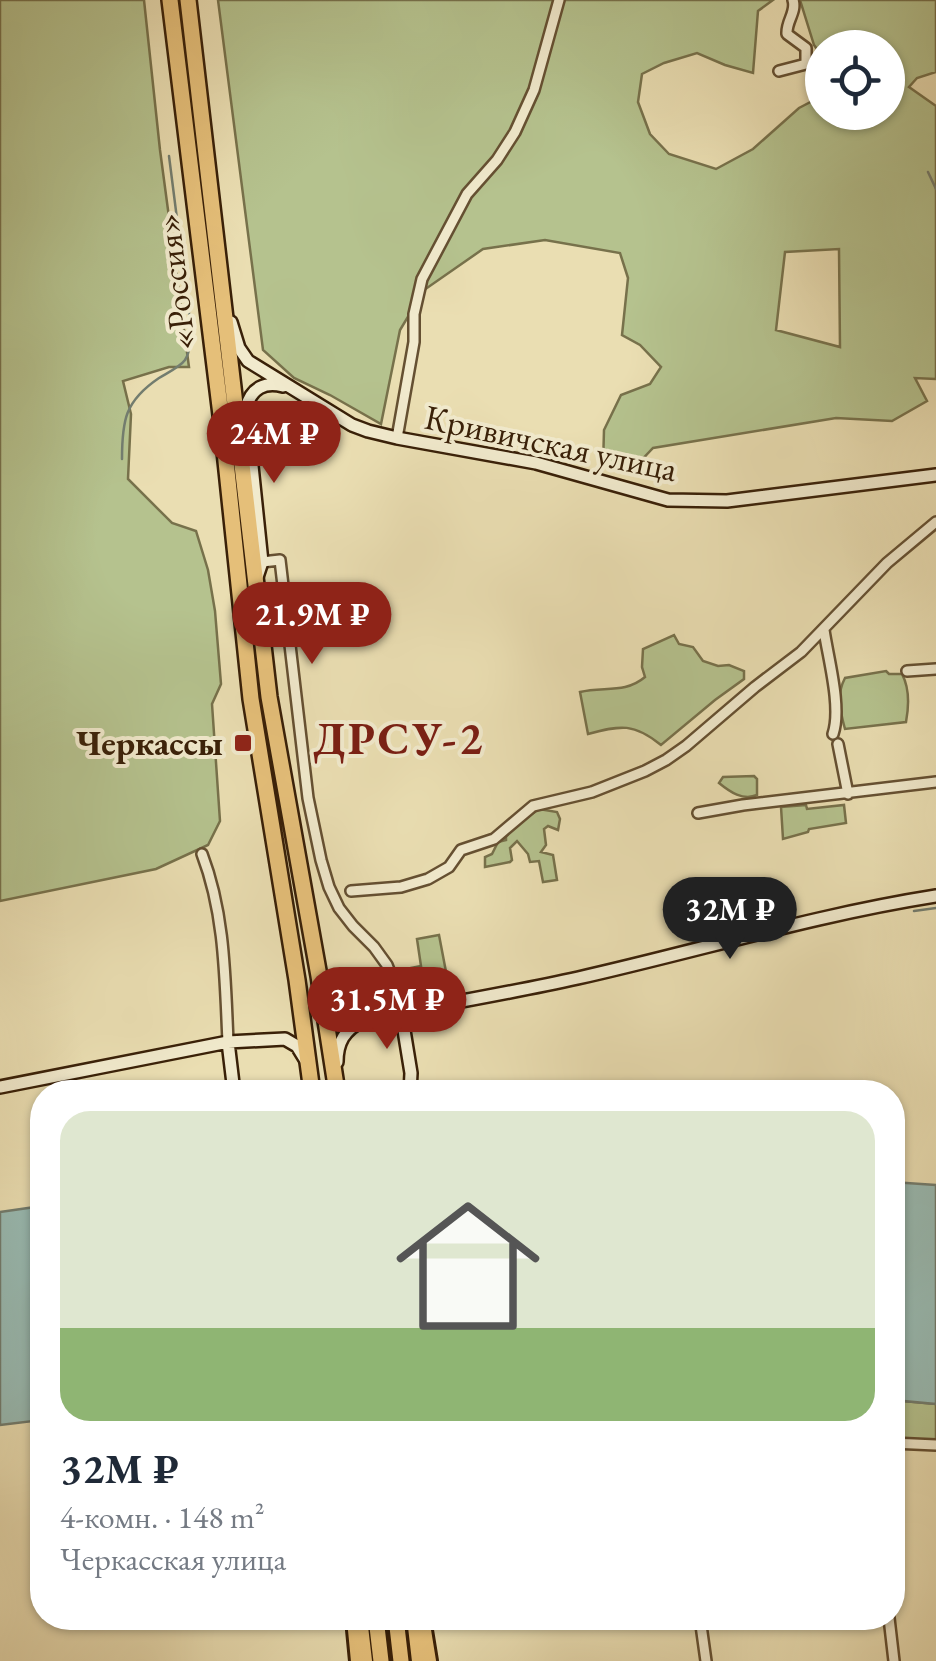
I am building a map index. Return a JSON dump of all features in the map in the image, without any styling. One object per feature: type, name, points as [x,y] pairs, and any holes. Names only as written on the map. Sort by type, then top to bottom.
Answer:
[{"type":"highway","name":"«Россия»","points":[[170,0],[251,699],[310,1080]]},
{"type":"highway","name":"«Россия»","points":[[188,0],[272,715],[319,976]]},
{"type":"highway","points":[[319,976],[335,1080]]},
{"type":"highway","points":[[377,1630],[381,1661]]},
{"type":"highway","points":[[397,1630],[401,1661]]},
{"type":"main road","points":[[354,1630],[358,1661]]},
{"type":"main road","points":[[362,1630],[366,1661]]},
{"type":"main road","points":[[414,1630],[418,1661]]},
{"type":"main road","points":[[425,1630],[430,1661]]},
{"type":"street","points":[[397,438],[422,279],[467,194],[515,132],[534,90],[560,0]]},
{"type":"street","points":[[780,71],[806,64],[806,48],[787,34],[793,0]]},
{"type":"street","name":"Кривичская улица","points":[[223,292],[238,348],[251,364],[352,425],[397,438],[536,463],[684,501],[727,500],[936,475]]},
{"type":"street","points":[[256,579],[262,562],[246,408],[250,396],[260,387],[275,384],[292,388]]},
{"type":"street","points":[[351,891],[401,887],[428,879],[449,867],[461,850],[494,839],[534,806],[592,792],[666,760],[801,652],[887,563],[936,522]]},
{"type":"street","points":[[262,562],[280,560],[308,798],[329,887],[348,920],[387,965],[401,1012],[411,1080]]},
{"type":"street","points":[[824,630],[836,739],[848,794]]},
{"type":"street","points":[[907,671],[936,668]]},
{"type":"street","points":[[698,814],[936,782]]},
{"type":"street","points":[[202,854],[221,926],[233,1080]]},
{"type":"street","points":[[319,976],[334,1011],[350,1020],[366,1019],[578,978],[753,934],[936,896]]},
{"type":"street","points":[[35,1080],[228,1042],[277,1038],[289,1033],[297,1023],[297,980]]},
{"type":"street","points":[[337,1080],[339,1044],[349,1028],[366,1019]]},
{"type":"street","points":[[277,1038],[292,1042],[302,1052],[309,1080]]},
{"type":"street","points":[[0,1087],[30,1081]]},
{"type":"street","points":[[905,1444],[936,1446]]},
{"type":"street","points":[[702,1630],[706,1661]]},
{"type":"street","points":[[890,1630],[894,1661]]},
{"type":"green space","points":[[0,0],[144,0],[189,367],[169,367],[123,381],[131,414],[128,479],[172,523],[196,531],[215,611],[221,684],[212,704],[220,821],[208,845],[156,869],[0,901]]},
{"type":"green space","points":[[218,0],[773,0],[758,11],[753,73],[697,53],[642,74],[638,102],[650,134],[669,154],[716,169],[753,149],[805,105],[805,130],[905,130],[905,30],[809,30],[800,0],[936,0],[936,72],[917,78],[909,87],[936,106],[936,379],[915,378],[927,401],[892,421],[836,418],[653,448],[634,468],[603,466],[604,430],[621,395],[650,384],[661,367],[640,345],[622,335],[628,278],[620,253],[545,240],[483,249],[424,290],[400,330],[381,424],[294,378],[263,350]],"holes":[[[839,249],[840,347],[776,330],[785,252]]]},
{"type":"green space","points":[[674,635],[679,644],[693,647],[703,661],[744,671],[744,679],[661,745],[635,729],[588,734],[580,692],[622,688],[637,682],[645,677],[643,649]]},
{"type":"green space","points":[[886,671],[902,674],[905,680],[906,722],[845,729],[840,697],[845,678]]},
{"type":"green space","points":[[754,776],[757,795],[752,797],[737,795],[719,783],[723,777]]},
{"type":"green space","points":[[806,805],[807,809],[844,805],[846,823],[809,829],[783,839],[781,807]]},
{"type":"green space","points":[[539,809],[557,812],[560,819],[558,830],[548,826],[544,829],[546,845],[541,852],[553,855],[557,880],[543,882],[539,861],[530,862],[517,841],[510,848],[510,862],[485,867],[485,857],[492,854],[498,842],[506,840],[506,832]]},
{"type":"green space","points":[[439,935],[451,998],[408,1005],[401,970],[421,966],[417,939]]},
{"type":"green space","points":[[905,1401],[936,1404],[936,1443],[905,1441]]},
{"type":"water","points":[[905,1183],[936,1185],[936,1404],[905,1401]]},
{"type":"water","points":[[30,1208],[30,1421],[0,1425],[0,1212]]},
{"type":"waterway","points":[[122,459],[123,433],[132,403],[148,386],[183,363],[190,346],[169,156]]},
{"type":"waterway","points":[[928,172],[936,189]]},
{"type":"waterway","points":[[914,911],[936,908]]},
{"type":"place","name":"Черкассы","points":[[243,743]]},
{"type":"district","name":"ДРСУ-2","points":[[399,738]]}]
